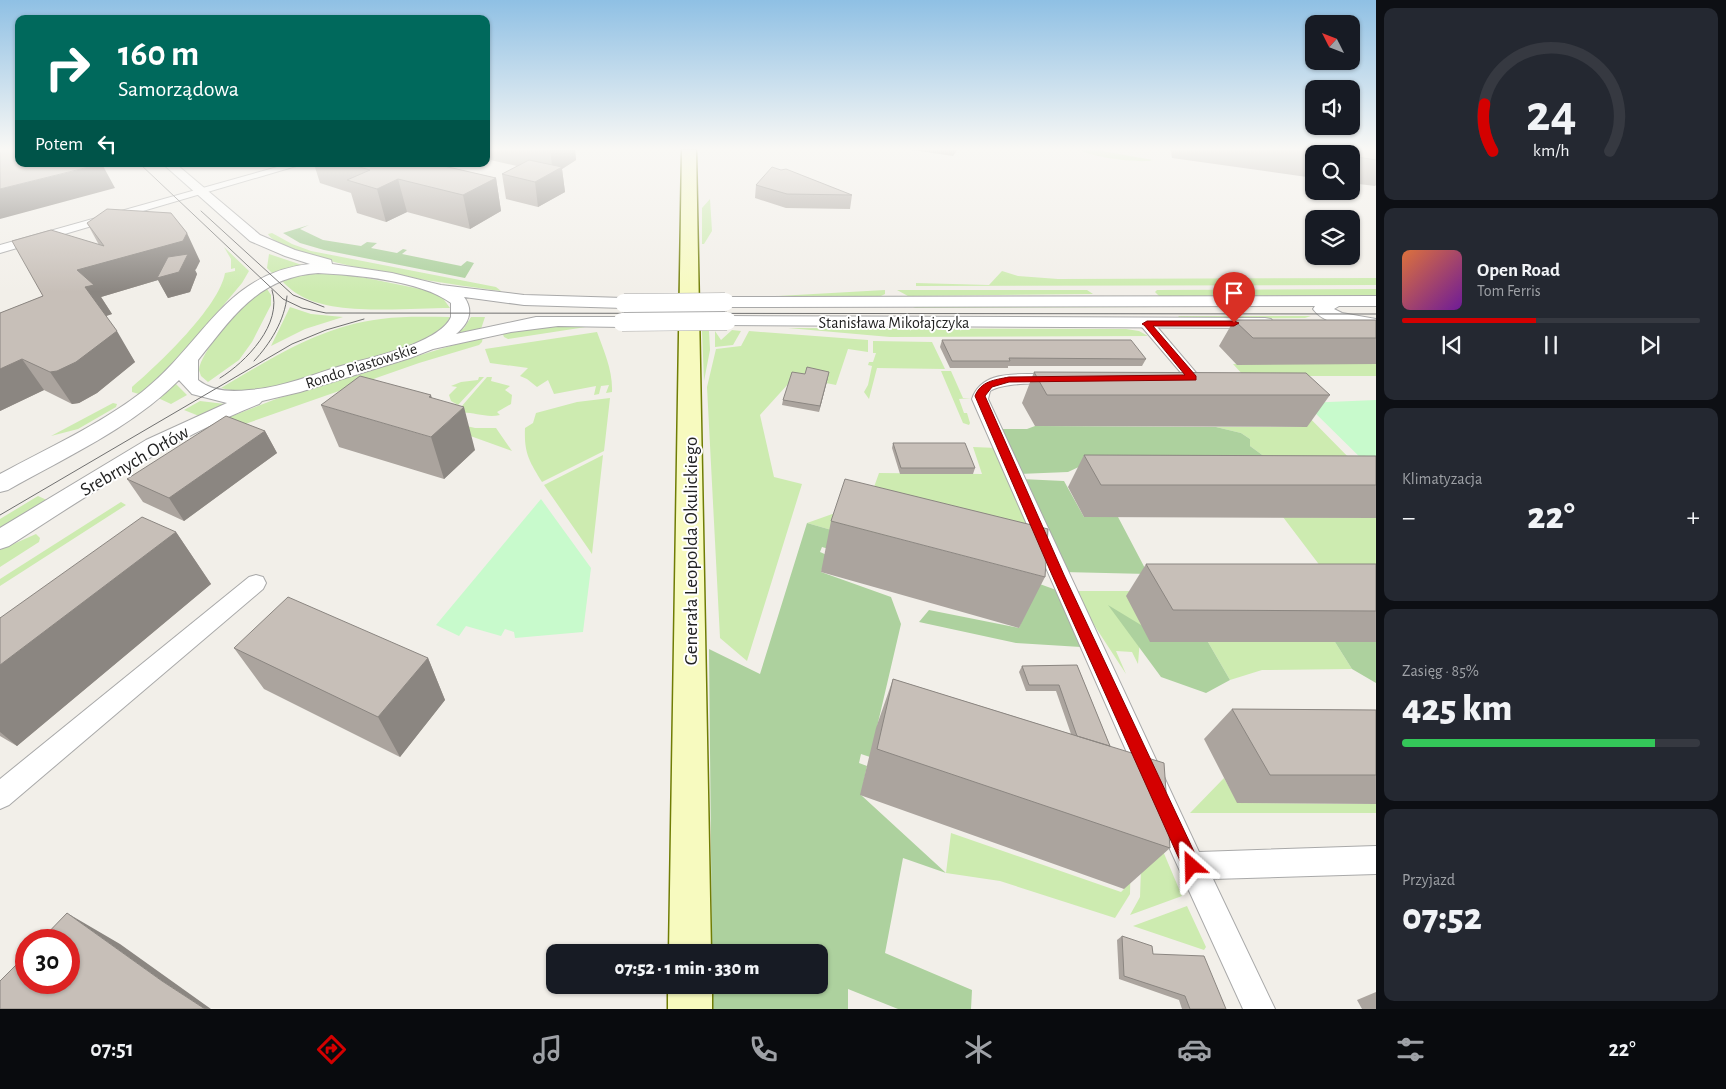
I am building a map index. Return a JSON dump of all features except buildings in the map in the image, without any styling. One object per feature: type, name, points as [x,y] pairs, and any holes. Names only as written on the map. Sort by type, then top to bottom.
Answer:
[{"type":"main road","name":"Generała Leopolda Okulickiego","points":[[689,197],[690,944]]},
{"type":"main road","points":[[690,994],[690,1009]]},
{"type":"street","points":[[0,249],[181,197]]},
{"type":"street","points":[[209,197],[255,238],[290,253],[346,269]]},
{"type":"street","points":[[244,294],[259,260],[255,238]]},
{"type":"street","name":"Rondo Piastowskie","points":[[313,268],[346,269],[433,287],[457,298],[461,304],[461,315],[453,328],[416,349],[275,393],[236,397],[207,393],[189,382],[187,372],[189,360],[244,294],[264,281],[287,272],[313,268]]},
{"type":"street","name":"Stanisława Mikołajczyka","points":[[433,287],[524,300],[624,303],[1376,301]]},
{"type":"street","points":[[895,301],[903,322]]},
{"type":"street","points":[[1343,301],[1328,304],[1322,309],[1328,314],[1344,319],[1373,323]]},
{"type":"street","name":"Stanisława Mikołajczyka","points":[[416,349],[491,330],[534,322],[561,320],[622,322],[1283,323]]},
{"type":"street","points":[[1312,323],[1373,323]]},
{"type":"street","points":[[1147,324],[1193,378],[1168,378]]},
{"type":"street","points":[[0,484],[128,411],[167,382],[189,360]]},
{"type":"street","points":[[1071,379],[999,381],[983,389],[980,399],[1259,1009]]},
{"type":"street","name":"Srebrnych Orłów","points":[[0,540],[166,440],[216,415],[275,393]]},
{"type":"street","points":[[0,796],[256,583]]},
{"type":"street","points":[[1192,866],[1376,860]]},
{"type":"green space","points":[[710,199],[712,231],[704,244],[702,244],[702,208]]},
{"type":"green space","points":[[309,225],[300,229],[323,240],[361,246],[367,242],[377,243],[371,248],[397,253],[403,249],[407,250],[402,254],[461,266],[467,261],[474,263],[465,278],[324,250],[300,243],[283,233]]},
{"type":"green space","points":[[272,233],[292,244],[311,251],[496,287],[501,291],[414,278],[338,263],[306,254],[281,244],[268,234]]},
{"type":"green space","points":[[224,247],[249,271],[242,283],[174,364],[139,394],[132,392],[132,387],[172,350],[200,318],[212,302],[225,273],[235,271],[235,268],[231,269],[231,259]]},
{"type":"green space","points":[[269,254],[302,265],[272,273],[267,268]]},
{"type":"green space","points":[[1002,271],[1018,276],[1058,279],[1376,278],[1376,285],[916,286],[916,283],[989,285]]},
{"type":"green space","points":[[321,272],[342,273],[430,291],[442,297],[450,308],[374,310],[333,306],[301,296],[280,279],[291,275]]},
{"type":"green space","points":[[265,286],[271,295],[271,305],[252,342],[239,360],[208,382],[201,376],[199,370],[208,350],[226,325]]},
{"type":"green space","points":[[1376,289],[1376,295],[1159,296],[1155,292],[1157,290]]},
{"type":"green space","points":[[885,290],[885,294],[881,296],[778,296]]},
{"type":"green space","points":[[897,290],[1087,290],[1093,294],[908,296]]},
{"type":"green space","points":[[1156,305],[1159,307],[913,308],[915,307]]},
{"type":"green space","points":[[290,307],[311,314],[343,317],[305,329],[271,346]]},
{"type":"green space","points":[[1178,316],[1311,316],[1305,318],[1181,319]]},
{"type":"green space","points":[[450,317],[437,332],[416,344],[294,382],[256,390],[221,388],[278,355],[317,336],[338,329],[389,318]]},
{"type":"green space","points":[[471,317],[485,317],[481,329],[447,339],[464,328]]},
{"type":"green space","points":[[576,324],[586,327],[508,339],[504,337],[502,332]]},
{"type":"green space","points":[[788,328],[1126,329],[1139,331],[1148,336],[890,337]]},
{"type":"green space","points":[[732,330],[741,331],[733,345],[715,347],[715,331],[721,340]]},
{"type":"green space","points":[[702,331],[709,331],[710,350],[704,381]]},
{"type":"green space","points":[[749,331],[868,340],[868,352],[848,349],[836,385],[826,383],[789,383],[760,415],[774,477],[802,484],[747,661],[720,638],[707,387],[716,349],[741,346]]},
{"type":"green space","points":[[597,332],[610,369],[612,392],[606,393],[609,385],[601,386],[599,394],[594,395],[596,386],[554,394],[548,380],[537,387],[520,376],[528,368],[490,363],[485,349]]},
{"type":"green space","points":[[483,336],[482,342],[479,345],[419,363],[225,431],[214,423],[276,399]]},
{"type":"green space","points":[[873,341],[932,342],[945,369],[877,368],[869,399],[864,392],[868,385],[872,366],[868,365],[869,362],[873,362],[876,353],[873,353]]},
{"type":"green space","points":[[1233,364],[1376,364],[1376,376],[1244,376]]},
{"type":"green space","points":[[941,371],[951,371],[963,398],[971,398],[959,399],[964,413],[967,413],[969,425],[963,423]]},
{"type":"green space","points":[[479,377],[484,377],[458,405],[451,401],[449,395],[457,387],[451,386],[461,382],[478,380]]},
{"type":"green space","points":[[487,377],[492,377],[491,381],[510,386],[505,390],[512,395],[511,404],[497,412],[500,415],[455,414]]},
{"type":"green space","points":[[175,383],[187,395],[171,404],[158,398]]},
{"type":"green space","points":[[610,398],[604,451],[542,482],[531,462],[525,444],[525,428],[533,423],[536,413],[577,402]]},
{"type":"green space","points":[[1291,399],[1359,468],[1265,457],[1250,446],[1250,439],[1241,433],[1216,427],[1307,427]]},
{"type":"green space","points":[[1376,400],[1376,473],[1305,403]]},
{"type":"green space","points":[[200,401],[225,404],[199,416],[184,410]]},
{"type":"green space","points":[[113,403],[117,404],[116,407],[78,429],[51,436]]},
{"type":"green space","points":[[458,424],[475,428],[496,428],[512,451],[451,429]]},
{"type":"green space","points":[[1035,426],[1216,427],[1241,433],[1250,439],[1250,446],[1265,457],[1083,465],[1068,472],[1019,474],[997,429],[1027,429]]},
{"type":"green space","points":[[973,447],[997,448],[1050,568],[970,546],[835,531],[807,523],[869,501],[879,473],[982,474]]},
{"type":"green space","points":[[603,455],[592,554],[544,485]]},
{"type":"green space","points":[[1021,479],[1064,481],[1084,517],[1118,517],[1148,574],[1063,572]]},
{"type":"green space","points":[[38,496],[49,501],[0,530],[0,519]]},
{"type":"green space","points":[[541,499],[591,568],[583,632],[515,638],[514,632],[505,629],[501,636],[466,626],[459,636],[436,625]]},
{"type":"green space","points":[[121,502],[126,505],[0,586],[0,579]]},
{"type":"green space","points":[[1283,517],[1376,518],[1376,597],[1141,625],[1138,664],[1132,652],[1116,651],[1126,674],[1072,591],[1303,591],[1327,575]]},
{"type":"green space","points":[[807,523],[835,531],[829,549],[822,547],[820,552],[827,555],[821,572],[891,597],[901,624],[870,757],[861,754],[859,763],[867,766],[861,795],[946,873],[903,858],[885,953],[972,990],[971,1009],[898,1009],[848,989],[848,1009],[713,1009],[713,994],[828,994],[828,944],[712,944],[709,649],[760,674]]},
{"type":"green space","points":[[36,534],[40,538],[39,542],[0,567],[0,550]]},
{"type":"green space","points":[[1037,583],[1059,591],[1081,647],[1016,643],[919,622],[929,610],[1019,628]]},
{"type":"green space","points":[[1108,605],[1141,625],[1208,642],[1230,680],[1206,693],[1161,677]]},
{"type":"green space","points":[[1208,642],[1335,642],[1352,669],[1262,670],[1230,680]]},
{"type":"green space","points":[[1335,642],[1376,642],[1376,683],[1352,669]]},
{"type":"green space","points":[[1224,778],[1238,803],[1376,804],[1376,813],[1190,813]]},
{"type":"green space","points":[[1132,806],[1130,894],[1115,918],[1000,881],[946,873],[951,833],[1121,892],[1124,889]]},
{"type":"green space","points":[[1143,811],[1149,818],[1182,896],[1130,915],[1140,897]]},
{"type":"green space","points":[[1187,906],[1206,947],[1204,950],[1133,926]]},
{"type":"tram line","points":[[175,197],[286,301]]},
{"type":"tram line","points":[[201,211],[293,295],[324,307]]},
{"type":"tram line","points":[[220,378],[241,362],[260,341],[272,316],[274,303],[272,290]]},
{"type":"tram line","points":[[286,301],[287,296]]},
{"type":"tram line","points":[[254,361],[276,331],[286,301]]},
{"type":"tram line","points":[[286,301],[302,308],[326,313],[1376,314]]},
{"type":"tram line","points":[[0,515],[292,344],[326,330],[364,319]]},
{"type":"route","points":[[1192,866],[981,404],[980,394],[983,389],[995,382],[1009,380],[1193,378],[1147,324],[1234,323]]}]
